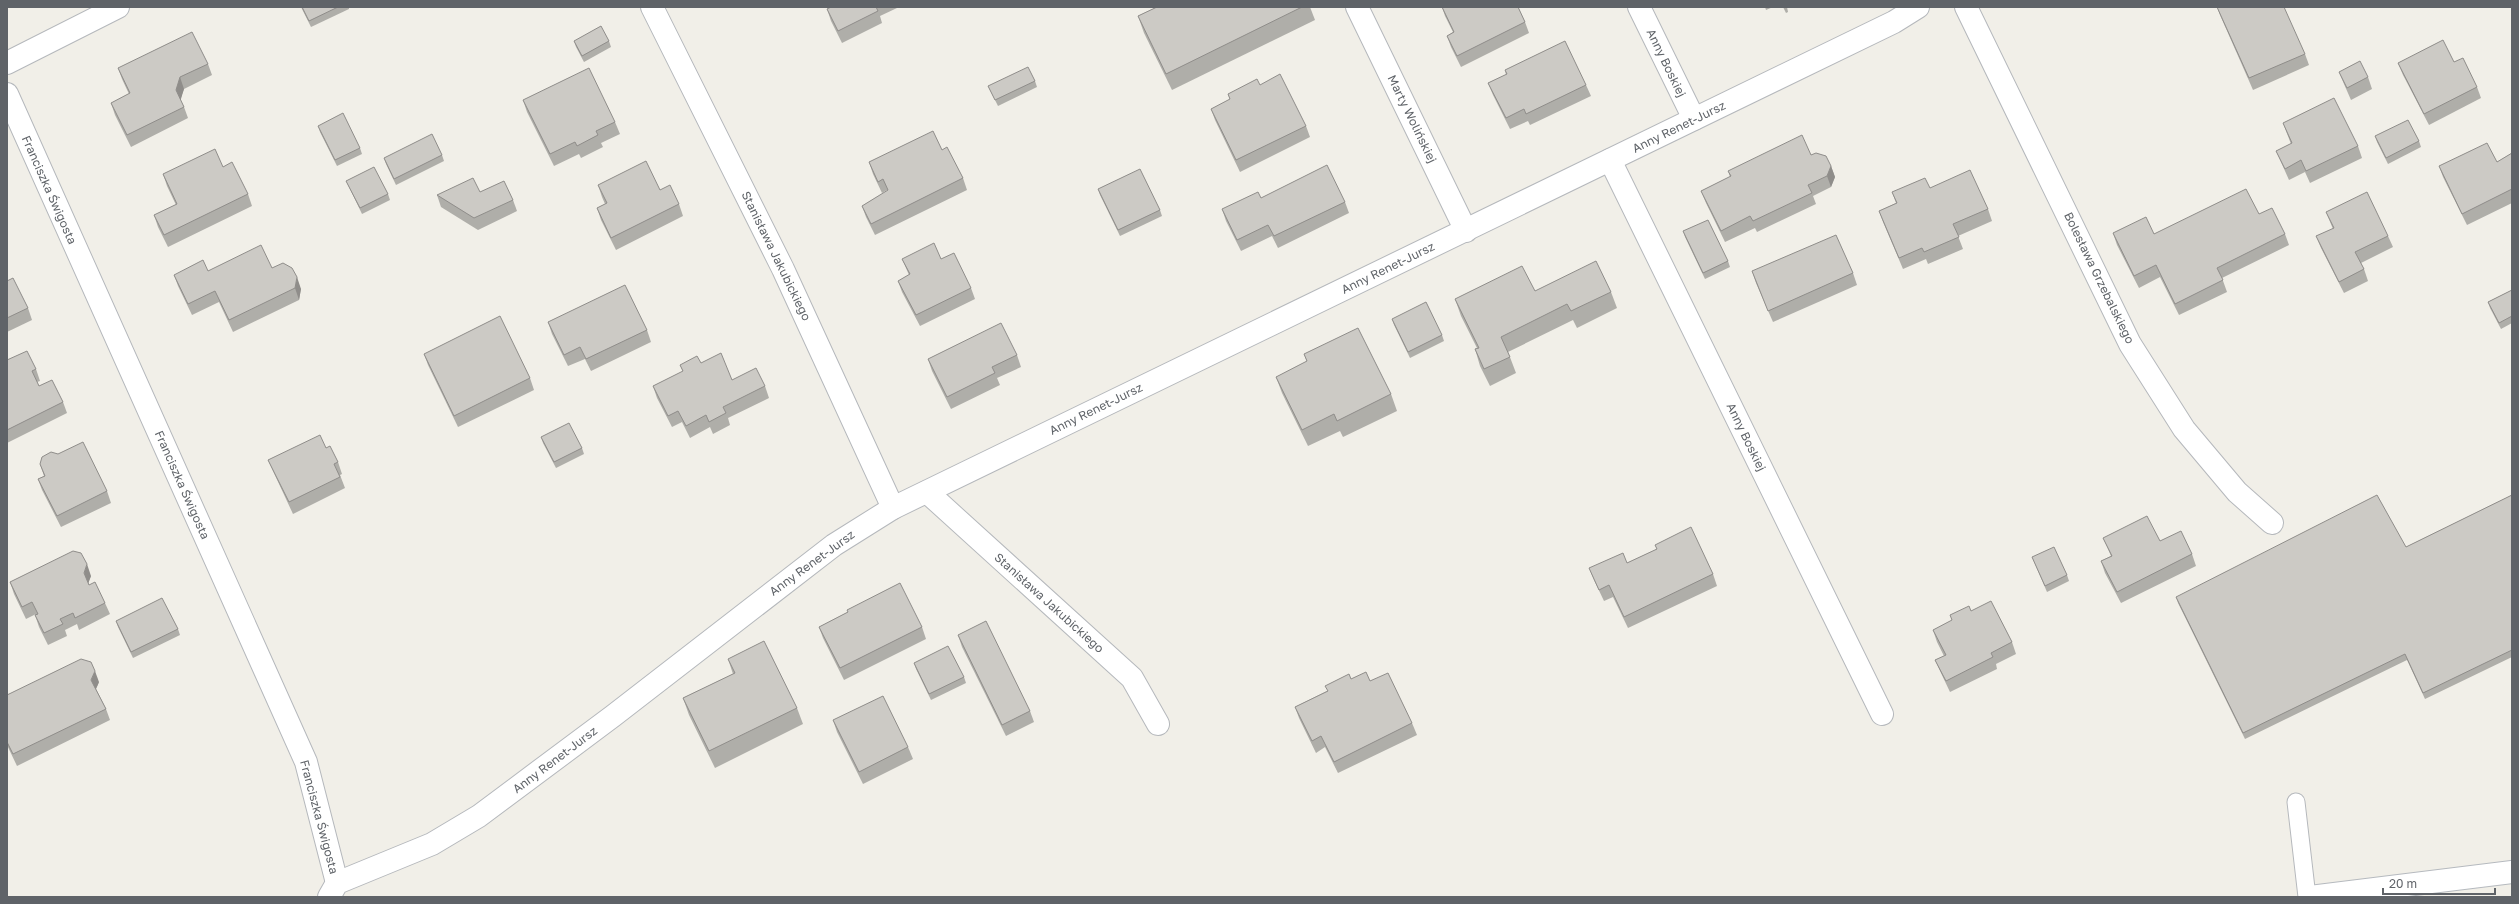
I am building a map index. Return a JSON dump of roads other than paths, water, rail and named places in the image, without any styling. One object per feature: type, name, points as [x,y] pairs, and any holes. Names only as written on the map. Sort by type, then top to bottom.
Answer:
[{"type":"street","points":[[7,63],[118,7]]},
{"type":"street","name":"Stanisława Jakubickiego","points":[[652,7],[784,269],[893,508]]},
{"type":"street","name":"Marty Wolińskiej","points":[[1357,7],[1466,231]]},
{"type":"street","name":"Anny Boskiej","points":[[1639,7],[1694,119]]},
{"type":"street","name":"Anny Renet-Jursz","points":[[333,890],[432,844],[479,816],[613,716],[834,545],[893,508],[1894,22],[1918,7]]},
{"type":"street","name":"Bolesława Grzebalskiego","points":[[1966,7],[2130,344],[2184,429],[2237,492],[2272,523]]},
{"type":"street","name":"Franciszka Świgosta","points":[[7,94],[306,762],[333,890]]},
{"type":"street","name":"Anny Boskiej","points":[[1610,160],[1882,714]]},
{"type":"street","name":"Stanisława Jakubickiego","points":[[927,492],[1132,678],[1158,724]]},
{"type":"street","points":[[2310,897],[2334,896],[2512,872]]},
{"type":"lane","points":[[2296,802],[2307,897]]}]
